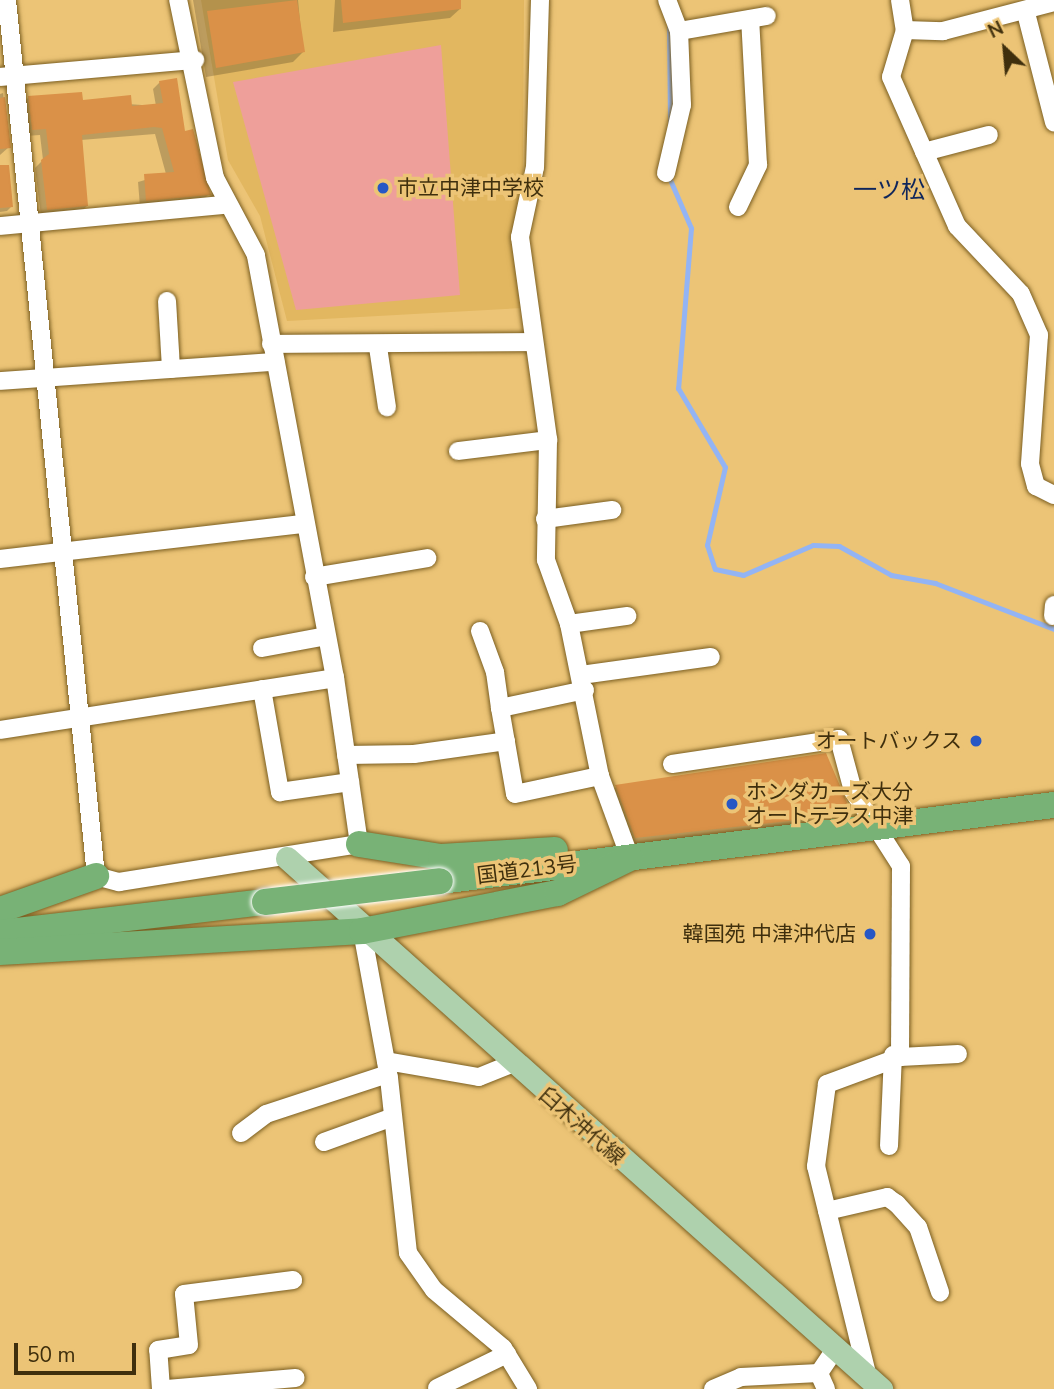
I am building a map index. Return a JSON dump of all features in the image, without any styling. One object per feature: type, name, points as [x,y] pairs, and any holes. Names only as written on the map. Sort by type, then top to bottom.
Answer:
[{"type":"highway","name":"国道213号","points":[[0,933],[1054,804]]},
{"type":"highway","points":[[359,844],[440,857],[592,847],[630,858]]},
{"type":"highway","points":[[0,952],[362,932],[558,893],[630,858]]},
{"type":"highway","points":[[0,910],[96,876]]},
{"type":"main road","name":"臼木沖代線","points":[[287,858],[362,932],[875,1384]]},
{"type":"street","points":[[7,0],[7,76],[32,223],[44,378],[65,552],[96,876],[119,882],[287,858],[359,844],[335,678],[302,524],[256,256],[224,205],[195,60],[178,0]]},
{"type":"street","points":[[540,0],[535,167],[520,237],[531,342],[548,440],[546,560],[569,624],[583,682],[600,776],[630,858]]},
{"type":"street","points":[[666,173],[682,105],[680,31],[667,0]]},
{"type":"street","points":[[900,0],[905,30],[891,77],[957,226],[1021,294],[1033,316],[1038,370],[1030,464],[1036,486],[1054,495]]},
{"type":"street","points":[[905,30],[943,31],[1026,13],[1054,2]]},
{"type":"street","points":[[1026,13],[1054,121]]},
{"type":"street","points":[[680,31],[758,17],[758,165],[738,207]]},
{"type":"street","points":[[7,76],[195,60]]},
{"type":"street","points":[[924,152],[989,135]]},
{"type":"street","points":[[0,226],[224,205]]},
{"type":"street","points":[[167,301],[171,369]]},
{"type":"street","points":[[0,381],[171,369],[273,353],[531,342]]},
{"type":"street","points":[[378,347],[387,407]]},
{"type":"street","points":[[458,450],[548,440]]},
{"type":"street","points":[[545,519],[612,510]]},
{"type":"street","points":[[0,559],[302,524]]},
{"type":"street","points":[[314,577],[427,558]]},
{"type":"street","points":[[1053,616],[1054,605]]},
{"type":"street","points":[[569,624],[627,616]]},
{"type":"street","points":[[480,631],[495,671],[515,794],[600,776]]},
{"type":"street","points":[[262,648],[326,636]]},
{"type":"street","points":[[500,708],[583,682],[711,657]]},
{"type":"street","points":[[0,730],[335,678]]},
{"type":"street","points":[[262,690],[280,792],[350,782]]},
{"type":"street","points":[[672,764],[839,739],[853,791],[901,866],[897,1056],[889,1146]]},
{"type":"street","points":[[346,755],[414,754],[506,741]]},
{"type":"street","points":[[362,932],[387,1067],[408,1253],[434,1290],[507,1354],[528,1389]]},
{"type":"street","points":[[875,1384],[816,1166],[827,1084],[897,1056],[958,1054]]},
{"type":"street","points":[[242,1133],[266,1114],[387,1067],[480,1077],[512,1065]]},
{"type":"street","points":[[324,1142],[393,1117]]},
{"type":"street","points":[[827,1211],[887,1198],[897,1203],[918,1227],[940,1292]]},
{"type":"street","points":[[161,1389],[158,1350],[189,1345],[184,1294],[293,1280]]},
{"type":"street","points":[[713,1389],[741,1377],[822,1381],[835,1349]]},
{"type":"street","points":[[436,1388],[507,1354]]},
{"type":"street","points":[[167,1389],[296,1378]]},
{"type":"shaded area","name":"市立中津中学校","points":[[201,0],[524,0],[522,308],[287,321],[260,216],[228,160]]},
{"type":"shaded area","points":[[441,45],[460,295],[296,310],[233,82]]},
{"type":"building","points":[[297,0],[305,52],[216,68],[207,11]]},
{"type":"building","points":[[341,0],[461,0],[461,9],[343,23]]},
{"type":"building","points":[[177,78],[185,131],[193,129],[211,195],[146,201],[144,174],[174,172],[162,128],[154,127],[82,135],[88,206],[47,210],[41,160],[49,154],[46,129],[32,130],[28,96],[82,92],[83,100],[131,95],[132,106],[163,103],[159,81]]},
{"type":"building","points":[[5,97],[11,148],[0,149],[0,98]]},
{"type":"building","points":[[0,165],[9,165],[13,207],[0,208]]},
{"type":"building","name":"ホンダカーズ大分 オートテラス中津","points":[[826,753],[852,814],[635,838],[615,785]]},
{"type":"waterway","points":[[669,24],[670,123]]},
{"type":"waterway","points":[[668,175],[691,228],[678,388],[725,467],[707,545],[715,569],[743,575],[813,545],[839,546],[891,575],[935,583],[1054,629]]},
{"type":"place","name":"市立中津中学校","points":[[383,188]]},
{"type":"place","name":"オートバックス","points":[[976,741]]},
{"type":"place","name":"ホンダカーズ大分 オートテラス中津","points":[[732,804]]},
{"type":"place","name":"韓国苑 中津沖代店","points":[[870,934]]},
{"type":"district","name":"一ツ松","points":[[889,191]]}]
